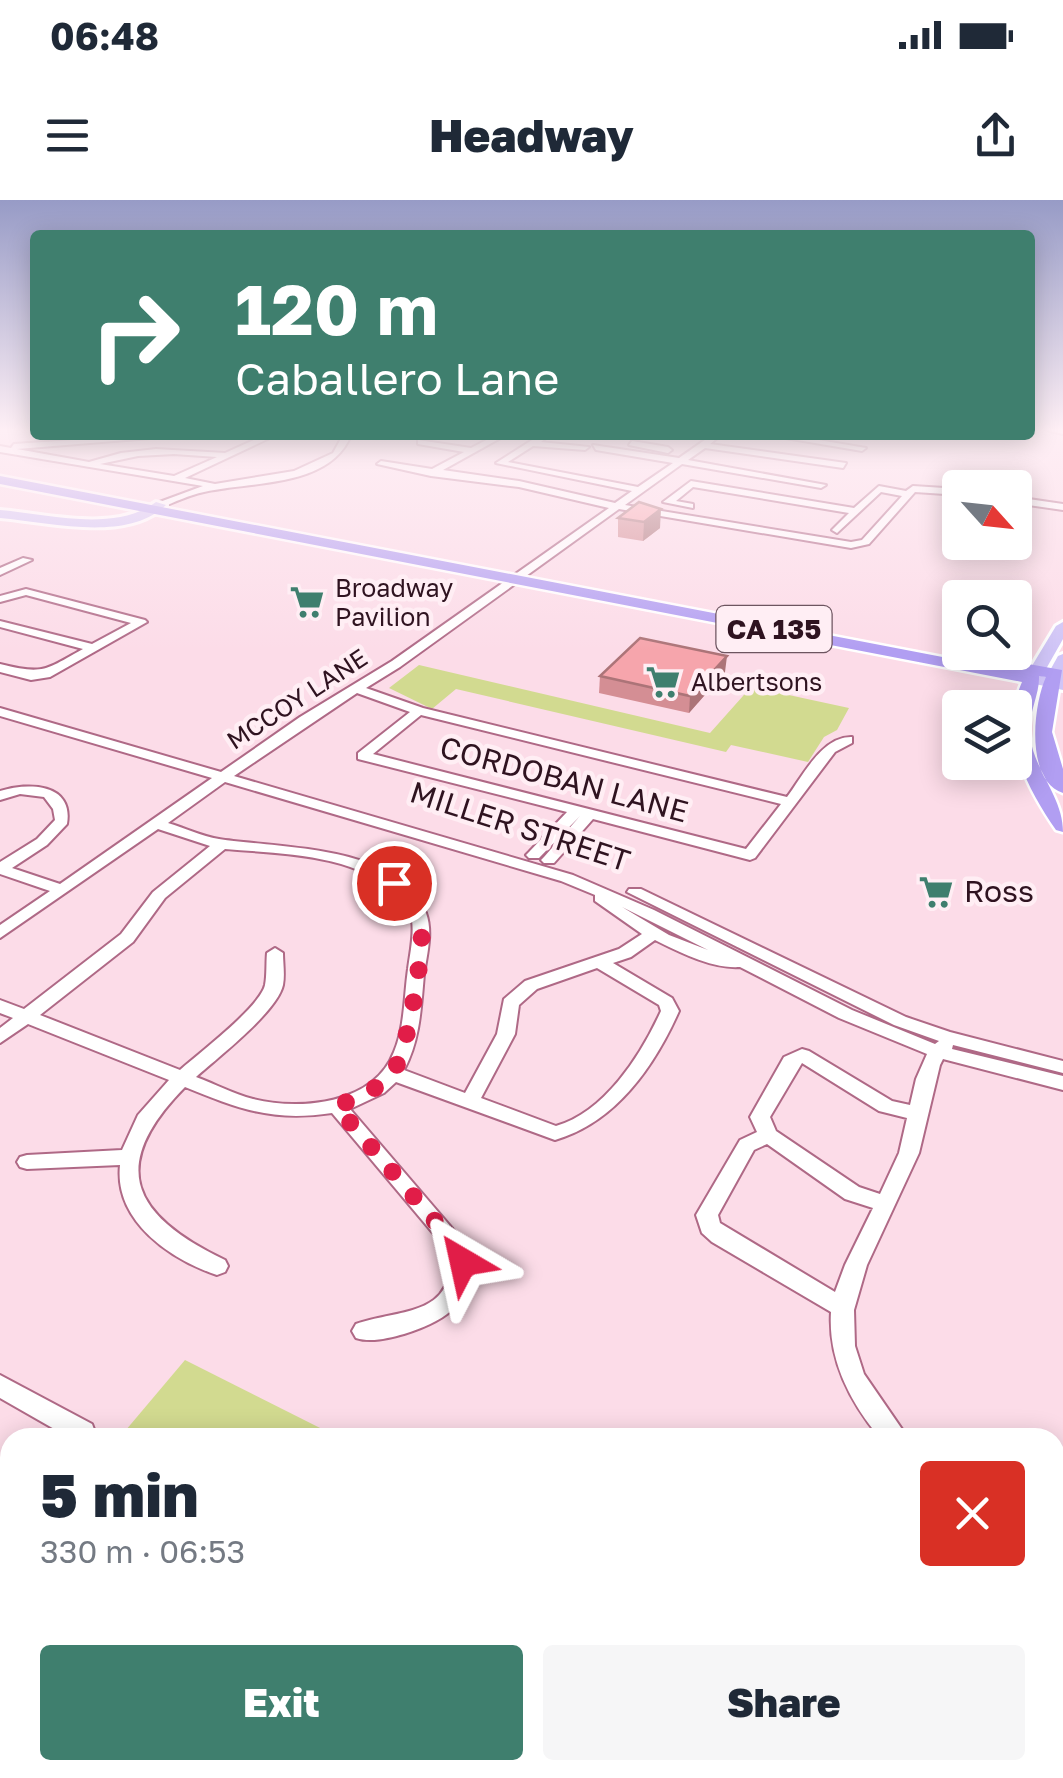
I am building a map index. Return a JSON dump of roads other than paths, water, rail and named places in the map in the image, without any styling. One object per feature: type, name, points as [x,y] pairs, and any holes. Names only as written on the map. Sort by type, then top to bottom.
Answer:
[{"type":"highway","name":"CA 135","points":[[131,504],[1052,675]]},
{"type":"highway","points":[[1052,675],[1041,726],[1047,759],[1063,787]]},
{"type":"highway","points":[[1052,675],[1018,722],[1021,746],[1031,773],[1063,826]]},
{"type":"main road","points":[[0,511],[113,522],[153,508]]},
{"type":"main road","points":[[1052,675],[1063,626]]},
{"type":"street","points":[[153,508],[164,504]]},
{"type":"street","points":[[609,504],[860,545],[901,504]]},
{"type":"street","points":[[678,504],[850,532]]},
{"type":"street","points":[[812,504],[857,511]]},
{"type":"street","points":[[837,530],[864,504]]},
{"type":"street","name":"MCCOY LANE","points":[[0,933],[227,774],[362,687],[617,505]]},
{"type":"street","points":[[735,525],[748,515]]},
{"type":"street","points":[[0,572],[27,560]]},
{"type":"street","points":[[0,599],[20,592],[141,622],[38,676],[0,668]]},
{"type":"street","points":[[0,624],[94,648]]},
{"type":"street","points":[[362,687],[419,711],[791,802],[830,749],[847,740]]},
{"type":"street","name":"MILLER STREET","points":[[0,703],[590,886],[841,1011],[937,1052],[1063,1083]]},
{"type":"street","name":"CORDOBAN LANE","points":[[419,711],[364,756],[750,855],[791,802]]},
{"type":"street","name":"MILLER STREET","points":[[0,712],[541,858],[628,890],[900,1020],[945,1038],[1063,1068]]},
{"type":"street","points":[[0,796],[28,787],[44,792],[57,803],[62,821],[42,842],[0,869]]},
{"type":"street","points":[[541,858],[582,813]]},
{"type":"street","points":[[0,1006],[249,1106],[278,1111],[336,1106],[363,1096],[392,1072],[402,1056],[410,1025],[422,928],[408,895],[382,876],[328,858],[283,848],[222,844],[156,824]]},
{"type":"street","points":[[0,1038],[128,938],[158,894],[222,844]]},
{"type":"street","points":[[0,869],[62,890]]},
{"type":"street","name":"MILLER STREET","points":[[590,886],[609,906],[656,932],[709,957],[757,967]]},
{"type":"street","points":[[470,1100],[506,1034],[510,1003],[518,994],[531,985],[626,953],[656,932]]},
{"type":"street","points":[[218,1266],[162,1236],[140,1213],[129,1182],[128,1157],[142,1124],[265,1002],[274,985],[275,953]]},
{"type":"street","points":[[392,1072],[562,1132],[588,1119],[614,1098],[666,1022],[668,1004],[601,963]]},
{"type":"street","points":[[888,1428],[860,1392],[845,1354],[843,1308],[884,1204],[909,1154],[937,1052],[947,1046],[1024,1066],[1063,1068]]},
{"type":"street","points":[[884,1204],[852,1192],[768,1135],[760,1117],[791,1061],[802,1055],[886,1106],[918,1114]]},
{"type":"street","points":[[336,1106],[458,1248],[463,1262],[461,1282],[437,1312],[416,1322],[364,1331]]},
{"type":"street","points":[[768,1135],[747,1144],[707,1216],[708,1223],[720,1236],[843,1308]]},
{"type":"street","points":[[27,1162],[128,1157]]},
{"type":"street","points":[[0,1386],[75,1428]]},
{"type":"place","name":"Broadway Pavilion","points":[[307,602]]},
{"type":"place","name":"Albertsons","points":[[663,682]]},
{"type":"place","name":"Ross","points":[[936,892]]}]
